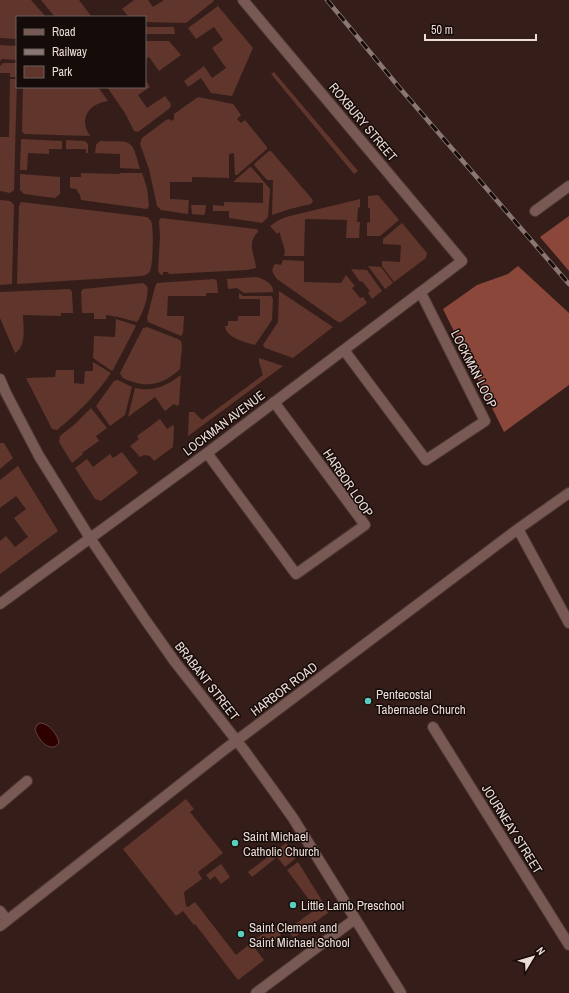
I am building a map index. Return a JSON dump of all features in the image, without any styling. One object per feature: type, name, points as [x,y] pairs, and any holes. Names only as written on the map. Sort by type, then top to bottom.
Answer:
[{"type":"street","name":"ROXBURY STREET","points":[[243,0],[462,261]]},
{"type":"street","points":[[535,211],[569,186]]},
{"type":"street","name":"LOCKMAN AVENUE","points":[[0,604],[207,453],[462,261]]},
{"type":"street","name":"LOCKMAN LOOP","points":[[344,350],[426,460],[486,421],[421,293]]},
{"type":"street","name":"BRABANT STREET","points":[[0,379],[39,456],[90,538],[174,662],[237,740],[293,818],[401,993]]},
{"type":"street","name":"HARBOR LOOP","points":[[207,453],[296,574],[365,525],[274,402]]},
{"type":"street","name":"HARBOR ROAD","points":[[3,923],[237,740],[518,529],[569,493]]},
{"type":"street","points":[[518,529],[569,623]]},
{"type":"street","name":"JOURNEAY STREET","points":[[433,727],[569,945]]},
{"type":"street","points":[[0,804],[27,781]]},
{"type":"street","points":[[0,912],[3,923]]},
{"type":"street","points":[[256,993],[355,919]]},
{"type":"green space","points":[[0,0],[31,0],[45,16],[16,16],[16,39],[0,38]]},
{"type":"green space","points":[[41,0],[79,0],[91,16],[54,16]]},
{"type":"green space","points":[[134,0],[148,0],[153,7],[164,0],[214,1],[186,23],[146,22],[146,16],[128,16],[122,9]]},
{"type":"green space","points":[[218,6],[253,48],[232,96],[211,93],[201,78],[188,87],[184,81],[204,66],[212,78],[226,68],[212,48],[223,40],[214,27],[196,39],[188,28]]},
{"type":"green space","points":[[146,27],[174,27],[175,34],[146,34]]},
{"type":"green space","points":[[146,41],[169,41],[181,55],[159,71],[149,57],[146,58]]},
{"type":"green space","points":[[0,45],[16,46],[16,60],[2,59],[0,61]]},
{"type":"green space","points":[[3,63],[16,63],[16,77],[10,77],[10,73],[0,73],[0,66]]},
{"type":"green space","points":[[274,72],[358,171],[354,174],[271,74]]},
{"type":"green space","points":[[10,79],[16,79],[14,190],[10,193],[0,191],[0,137],[9,137]]},
{"type":"green space","points":[[146,81],[150,87],[138,95],[147,108],[165,96],[171,104],[170,108],[138,132],[134,131],[125,113],[108,88],[146,88]]},
{"type":"green space","points":[[23,88],[99,88],[108,101],[95,105],[87,113],[85,123],[90,136],[24,134],[22,131]]},
{"type":"green space","points":[[198,97],[233,104],[241,115],[237,119],[241,123],[245,120],[267,147],[267,149],[237,175],[235,175],[234,153],[229,154],[229,178],[192,177],[192,182],[170,182],[170,199],[189,200],[188,214],[161,210],[157,206],[149,169],[140,144],[142,138],[166,120],[169,119],[171,121],[174,119],[174,114]]},
{"type":"green space","points":[[21,139],[62,141],[62,149],[49,149],[49,154],[28,153],[27,170],[20,170]]},
{"type":"green space","points":[[66,140],[85,141],[88,144],[88,153],[86,153],[86,149],[66,149]]},
{"type":"green space","points":[[100,141],[119,141],[129,143],[135,151],[140,169],[120,168],[120,154],[95,153],[96,145]]},
{"type":"green space","points":[[269,151],[271,151],[312,199],[313,201],[311,204],[272,215],[273,180],[267,180],[254,165]]},
{"type":"green space","points":[[250,167],[270,189],[268,217],[262,223],[229,218],[229,211],[213,211],[213,205],[224,206],[224,202],[263,203],[263,183],[233,182]]},
{"type":"green space","points":[[81,173],[142,173],[147,188],[149,206],[147,209],[81,200],[76,189],[70,188],[70,177],[81,177]]},
{"type":"green space","points":[[20,174],[60,177],[60,194],[55,198],[24,194],[20,190]]},
{"type":"green space","points":[[378,195],[399,220],[380,236],[367,236],[367,223],[370,222],[368,196]]},
{"type":"green space","points":[[360,199],[357,222],[360,222],[359,238],[346,238],[347,220],[305,219],[304,256],[284,256],[285,251],[280,234],[279,232],[277,234],[270,226],[286,217]]},
{"type":"green space","points":[[0,200],[10,201],[14,205],[12,284],[0,285]]},
{"type":"green space","points":[[21,202],[147,217],[151,221],[153,231],[150,271],[142,276],[17,284],[19,206]]},
{"type":"green space","points":[[191,205],[206,205],[205,214],[192,214]]},
{"type":"green space","points":[[161,218],[257,229],[258,232],[252,241],[252,250],[256,268],[247,270],[169,274],[168,272],[163,272],[163,275],[160,274],[158,271],[160,237],[159,221]]},
{"type":"green space","points":[[402,223],[427,253],[426,258],[394,282],[382,266],[382,261],[400,262],[401,245],[383,244],[383,239]]},
{"type":"green space","points":[[283,260],[304,261],[304,282],[341,283],[346,275],[355,286],[352,288],[360,298],[363,297],[367,303],[341,322],[338,322],[277,279],[273,272],[273,268],[275,264],[281,265]]},
{"type":"green space","points":[[368,266],[381,267],[393,283],[385,289]]},
{"type":"green space","points":[[351,269],[367,270],[382,291],[372,299],[368,293],[370,291],[362,281],[360,282]]},
{"type":"green space","points":[[257,277],[270,284],[273,292],[244,293],[237,288],[228,289],[227,279]]},
{"type":"green space","points":[[214,279],[217,281],[218,293],[206,293],[206,296],[168,296],[167,316],[184,316],[183,333],[181,336],[148,322],[147,318],[157,283]]},
{"type":"green space","points":[[143,283],[147,286],[148,290],[143,310],[137,322],[106,315],[106,319],[94,319],[94,313],[82,313],[81,292],[83,289]]},
{"type":"green space","points":[[70,289],[72,292],[73,313],[61,313],[61,316],[23,315],[23,341],[19,350],[15,353],[0,318],[0,292]]},
{"type":"green space","points":[[279,291],[333,327],[293,358],[265,348],[263,345],[278,322]]},
{"type":"green space","points":[[239,293],[243,296],[271,296],[273,298],[272,320],[255,345],[237,339],[226,330],[225,326],[228,326],[228,321],[238,321],[238,316],[260,316],[260,299],[239,299]]},
{"type":"green space","points":[[116,319],[136,326],[112,371],[93,358],[94,336],[115,337]]},
{"type":"green space","points":[[147,327],[181,341],[180,369],[158,383],[140,384],[123,378],[120,373],[143,328]]},
{"type":"green space","points":[[259,358],[283,366],[188,436],[189,412],[194,412],[202,420],[263,375]]},
{"type":"green space","points":[[93,362],[111,373],[93,396],[72,417],[57,430],[52,429],[26,378],[55,377],[56,370],[74,370],[74,383],[84,384],[85,371],[93,371]]},
{"type":"green space","points":[[181,375],[179,404],[177,406],[174,404],[165,411],[155,397],[128,417],[135,388],[154,389],[165,385]]},
{"type":"green space","points":[[118,380],[132,387],[125,415],[110,426],[96,406],[114,381]]},
{"type":"green space","points":[[91,408],[107,428],[96,436],[99,441],[82,453],[83,454],[72,463],[59,442],[60,436]]},
{"type":"green space","points":[[160,419],[167,429],[173,425],[174,427],[173,447],[154,461],[150,456],[144,455],[140,457],[130,446],[139,439],[137,436]]},
{"type":"green space","points":[[0,443],[4,443],[13,458],[0,469]]},
{"type":"green space","points":[[122,452],[138,473],[101,501],[95,499],[75,468],[87,459],[93,467],[110,454],[113,458]]},
{"type":"green space","points":[[18,466],[58,531],[0,574],[0,541],[6,536],[15,547],[28,537],[14,518],[26,509],[16,496],[0,508],[0,480]]},
{"type":"green space","points":[[186,799],[194,809],[190,812],[223,853],[198,872],[202,879],[184,892],[186,906],[188,907],[195,902],[236,955],[251,943],[264,960],[238,980],[195,924],[194,925],[183,911],[176,916],[123,849]]},
{"type":"green space","points":[[286,843],[296,858],[285,867],[277,857],[252,877],[248,872]]},
{"type":"green space","points":[[298,862],[329,912],[294,938],[287,930],[316,909],[287,870]]},
{"type":"green space","points":[[221,864],[230,877],[221,884],[215,876],[210,880],[206,875]]},
{"type":"green space","points":[[274,926],[281,935],[262,950],[254,940]]},
{"type":"shaded area","points":[[569,216],[569,271],[540,237]]},
{"type":"shaded area","points":[[518,266],[569,313],[569,385],[504,432],[443,309],[477,285],[508,274]]},
{"type":"shaded area","points":[[40,723],[50,727],[55,733],[59,743],[52,747],[41,741],[35,729]]},
{"type":"railway","points":[[327,0],[398,86],[569,284]]},
{"type":"place","name":"Pentecostal Tabernacle Church","points":[[368,701]]},
{"type":"place","name":"Saint Michael Catholic Church","points":[[235,843]]},
{"type":"place","name":"Little Lamb Preschool","points":[[293,905]]},
{"type":"place","name":"Saint Clement and Saint Michael School","points":[[241,934]]}]
